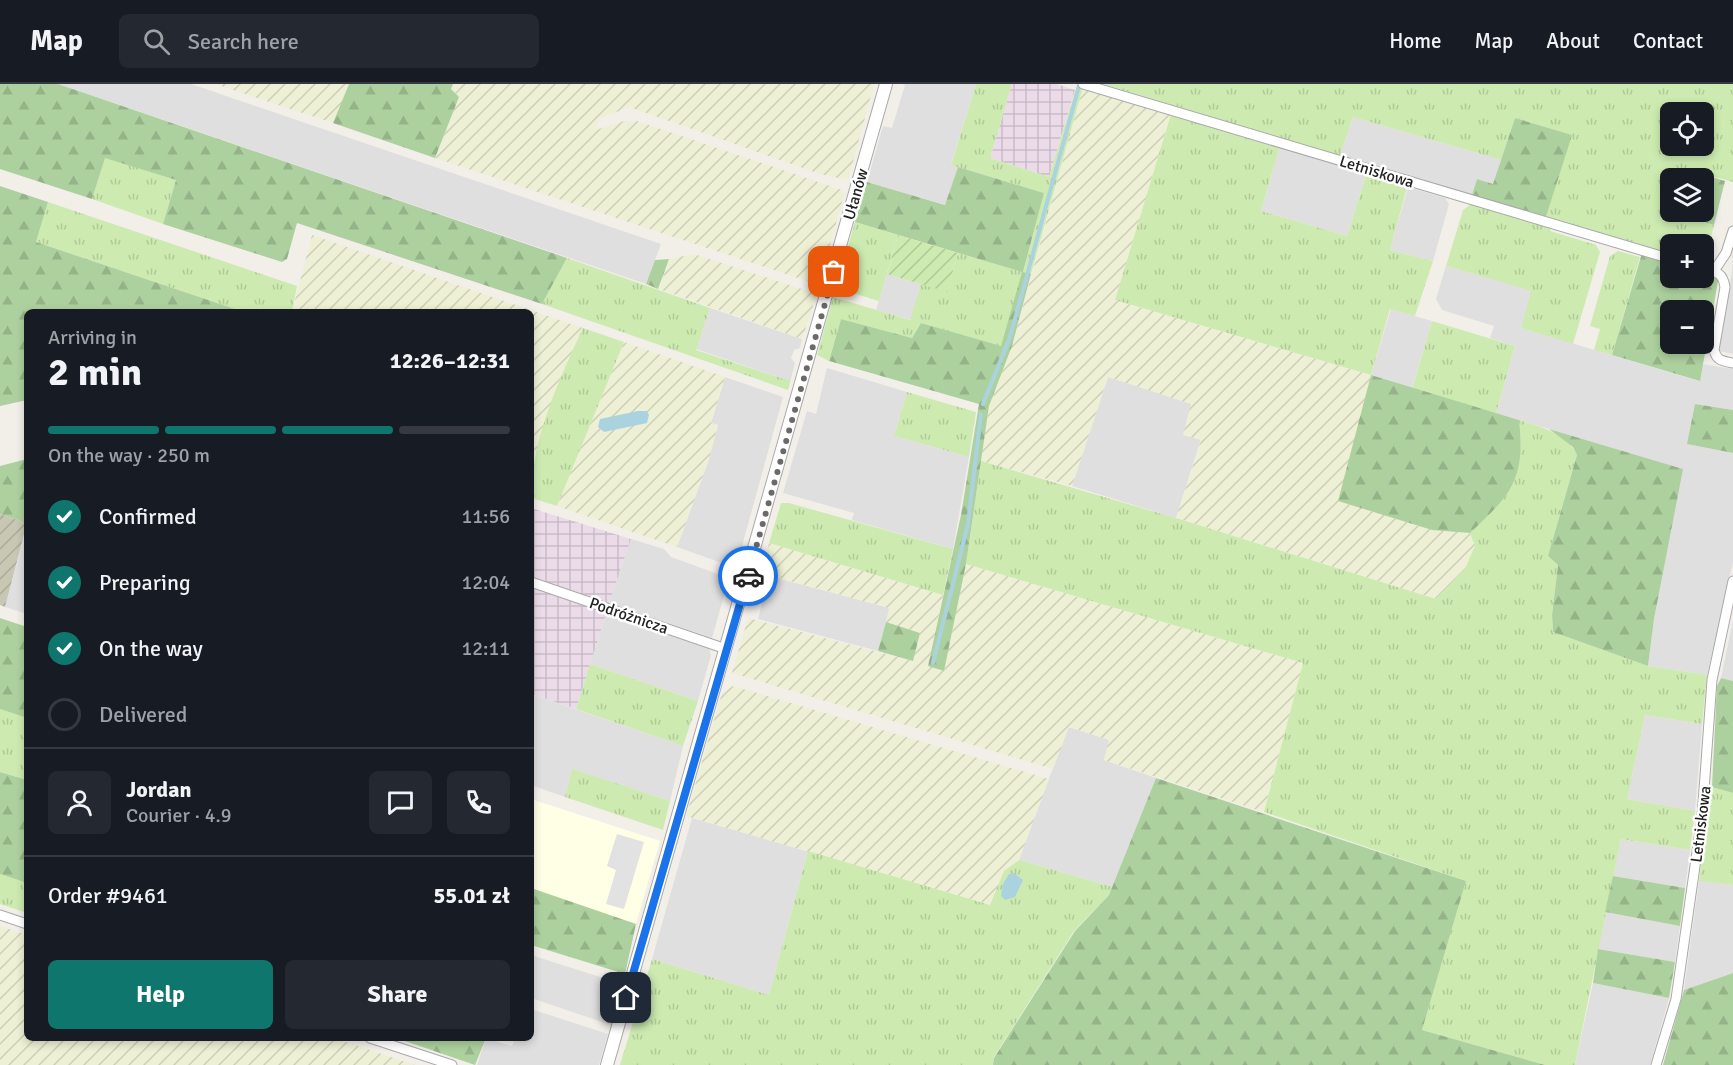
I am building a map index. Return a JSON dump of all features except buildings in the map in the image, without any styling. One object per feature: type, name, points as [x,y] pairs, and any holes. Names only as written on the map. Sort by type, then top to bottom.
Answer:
[{"type":"street","name":"Ułanów","points":[[607,1065],[886,84]]},
{"type":"street","name":"Letniskowa","points":[[1083,84],[1660,256]]},
{"type":"street","points":[[1714,265],[1726,253],[1733,231]]},
{"type":"street","points":[[1714,273],[1724,278],[1725,287],[1714,350],[1716,357],[1721,361],[1733,363]]},
{"type":"street","name":"Letniskowa","points":[[1656,1065],[1676,999],[1702,817],[1712,680],[1733,581]]},
{"type":"street","name":"Podróżnicza","points":[[534,583],[726,649]]},
{"type":"street","points":[[0,915],[24,923]]},
{"type":"street","points":[[379,1041],[452,1065]]},
{"type":"shaded area","points":[[58,84],[191,84],[661,244],[646,284]]},
{"type":"shaded area","points":[[215,84],[349,84],[333,123]]},
{"type":"shaded area","points":[[453,84],[874,84],[849,177],[843,179],[820,174],[629,107],[599,119],[596,130],[624,121],[637,121],[845,191],[819,285],[435,158],[459,97],[451,89]]},
{"type":"shaded area","points":[[902,84],[976,84],[951,164],[958,167],[946,205],[867,182],[883,126],[892,128],[905,85]]},
{"type":"shaded area","points":[[1012,84],[1057,84],[1075,90],[1049,177],[990,158]]},
{"type":"shaded area","points":[[1083,87],[1171,114],[1115,300],[1371,375],[1339,501],[1432,530],[1470,533],[1476,546],[1465,569],[1436,599],[1176,518],[1201,440],[1183,435],[1191,404],[1108,377],[1072,486],[981,461],[989,406],[1012,346]]},
{"type":"shaded area","points":[[1353,117],[1501,160],[1493,184],[1477,179],[1472,195],[1340,156]]},
{"type":"shaded area","points":[[1280,146],[1367,172],[1347,236],[1261,211]]},
{"type":"shaded area","points":[[1408,187],[1445,198],[1449,204],[1433,261],[1390,250]]},
{"type":"shaded area","points":[[312,235],[528,309],[293,309]]},
{"type":"shaded area","points":[[1733,245],[1733,354],[1719,351],[1717,348],[1732,272]]},
{"type":"shaded area","points":[[694,254],[811,292],[816,297],[802,339],[659,289],[669,259]]},
{"type":"shaded area","points":[[1446,266],[1532,291],[1521,328],[1699,381],[1703,364],[1733,369],[1733,410],[1695,404],[1688,444],[1733,453],[1733,562],[1707,675],[1648,666],[1654,619],[1682,469],[1496,413],[1515,346],[1490,338],[1494,326],[1442,310],[1436,299]]},
{"type":"shaded area","points":[[887,274],[921,284],[911,320],[876,310]]},
{"type":"shaded area","points":[[710,308],[802,339],[800,348],[794,350],[791,358],[795,363],[791,378],[787,380],[696,349]]},
{"type":"shaded area","points":[[1391,309],[1432,321],[1412,388],[1371,375]]},
{"type":"shaded area","points":[[534,311],[583,328],[558,384],[534,461]]},
{"type":"shaded area","points":[[624,342],[725,377],[711,423],[718,425],[708,462],[677,547],[557,506]]},
{"type":"shaded area","points":[[827,368],[907,392],[894,436],[969,457],[953,549],[852,520],[854,513],[783,493],[807,411],[816,414]]},
{"type":"shaded area","points":[[725,377],[783,397],[736,568],[677,547],[708,462],[718,425],[711,423]]},
{"type":"shaded area","points":[[1108,377],[1192,403],[1201,439],[1176,518],[1072,486]]},
{"type":"shaded area","points":[[534,509],[631,539],[609,603],[534,578]]},
{"type":"shaded area","points":[[0,514],[24,522],[24,534],[5,607],[0,605]]},
{"type":"shaded area","points":[[24,536],[24,613],[5,607]]},
{"type":"shaded area","points":[[631,539],[664,549],[671,557],[729,578],[712,638],[609,603]]},
{"type":"shaded area","points":[[769,543],[943,595],[928,666],[944,671],[966,564],[1303,663],[1264,812],[1104,760],[1109,740],[1069,727],[1053,769],[732,673],[748,618],[913,661],[920,633],[886,622],[889,608],[761,573]]},
{"type":"shaded area","points":[[769,576],[890,608],[878,651],[758,619]]},
{"type":"shaded area","points":[[534,587],[607,611],[576,709],[534,695]]},
{"type":"shaded area","points":[[607,611],[709,648],[711,655],[698,701],[590,664]]},
{"type":"shaded area","points":[[1733,620],[1733,681],[1721,678]]},
{"type":"shaded area","points":[[733,686],[1049,779],[1019,860],[1004,871],[990,905],[686,816],[722,693]]},
{"type":"shaded area","points":[[534,695],[683,746],[670,801],[572,770],[565,797],[534,786]]},
{"type":"shaded area","points":[[1645,715],[1702,724],[1695,811],[1627,799]]},
{"type":"shaded area","points":[[1068,727],[1110,740],[1104,760],[1156,778],[1113,887],[1019,860]]},
{"type":"shaded area","points":[[534,800],[660,841],[636,924],[534,889]]},
{"type":"shaded area","points":[[692,818],[808,851],[769,995],[652,959]]},
{"type":"shaded area","points":[[617,834],[644,842],[624,909],[606,904],[616,870],[607,866]]},
{"type":"shaded area","points":[[1621,839],[1690,850],[1685,888],[1613,876]]},
{"type":"shaded area","points":[[1699,881],[1733,885],[1733,973],[1684,990]]},
{"type":"shaded area","points":[[1605,912],[1680,926],[1675,962],[1598,949]]},
{"type":"shaded area","points":[[0,926],[24,934],[24,1041],[343,1041],[415,1065],[0,1065]]},
{"type":"shaded area","points":[[534,956],[622,984],[611,1025],[534,999]]},
{"type":"shaded area","points":[[1593,983],[1669,998],[1650,1065],[1575,1065]]},
{"type":"shaded area","points":[[534,1010],[608,1034],[599,1065],[477,1065],[485,1041],[496,1041],[512,1046],[514,1041],[534,1041]]},
{"type":"green space","points":[[0,84],[58,84],[567,258],[542,304],[297,223],[287,259],[282,262],[163,224],[176,180],[105,158],[92,199],[0,169]]},
{"type":"green space","points":[[349,84],[453,84],[451,89],[459,97],[435,158],[333,123]]},
{"type":"green space","points":[[976,84],[1012,84],[990,158],[1049,177],[1077,85],[1083,87],[1031,274],[1023,272],[1044,193],[951,165]]},
{"type":"green space","points":[[1103,84],[1733,84],[1733,182],[1714,177],[1714,168],[1660,168],[1660,222],[1705,222],[1714,225],[1712,234],[1660,234],[1660,251],[1546,217],[1571,135],[1515,118],[1501,160],[1353,117],[1340,156]]},
{"type":"green space","points":[[1171,114],[1280,146],[1261,211],[1347,236],[1367,172],[1408,184],[1390,250],[1433,261],[1415,316],[1390,309],[1371,375],[1115,300]]},
{"type":"green space","points":[[1515,118],[1572,135],[1546,217],[1472,195],[1477,179],[1493,184]]},
{"type":"green space","points":[[105,157],[176,180],[163,224],[92,199]]},
{"type":"green space","points":[[958,167],[1044,193],[1023,272],[1031,274],[1012,346],[989,406],[966,564],[944,671],[928,666],[961,515],[979,404],[829,361],[841,319],[912,338],[921,323],[1001,346],[1022,272],[855,222],[867,182],[945,205]]},
{"type":"green space","points":[[1714,178],[1725,181],[1714,225],[1705,222],[1714,222]]},
{"type":"green space","points":[[0,186],[48,202],[36,242],[235,309],[24,309],[24,401],[0,406]]},
{"type":"green space","points":[[48,202],[297,286],[293,309],[235,309],[36,242]]},
{"type":"green space","points":[[1471,204],[1551,226],[1550,231],[1596,245],[1600,252],[1573,344],[1521,328],[1531,291],[1446,266],[1463,210]]},
{"type":"green space","points":[[855,222],[898,235],[879,301],[836,288]]},
{"type":"green space","points":[[898,235],[958,253],[947,292],[887,274]]},
{"type":"green space","points":[[1618,251],[1640,257],[1612,355],[1594,350],[1600,329],[1590,326],[1610,256]]},
{"type":"green space","points":[[958,253],[1023,272],[1001,347],[921,323],[912,338],[841,319],[829,361],[817,355],[833,297],[910,320],[921,284],[947,291]]},
{"type":"green space","points":[[1642,253],[1660,259],[1660,288],[1714,288],[1714,275],[1719,276],[1714,304],[1714,300],[1660,300],[1660,354],[1705,354],[1700,381],[1612,355]]},
{"type":"green space","points":[[567,258],[710,308],[696,350],[787,380],[791,378],[788,390],[542,304]]},
{"type":"green space","points":[[669,259],[658,289],[646,284],[655,260]]},
{"type":"green space","points":[[1432,321],[1515,346],[1496,413],[1412,389]]},
{"type":"green space","points":[[583,328],[624,342],[557,506],[534,499],[534,465],[541,432]]},
{"type":"green space","points":[[1371,375],[1519,420],[1520,457],[1512,484],[1496,508],[1470,533],[1432,530],[1338,501]]},
{"type":"green space","points":[[907,392],[976,412],[969,457],[894,436]]},
{"type":"green space","points":[[1695,404],[1733,410],[1733,453],[1687,444]]},
{"type":"green space","points":[[1519,420],[1560,436],[1577,455],[1548,556],[1558,565],[1552,615],[1553,632],[1648,666],[1707,675],[1702,724],[1645,715],[1627,799],[1695,811],[1690,850],[1621,839],[1575,1065],[1545,1065],[1422,1030],[1466,881],[1264,812],[1303,663],[966,564],[981,461],[1176,518],[1436,599],[1465,569],[1475,546],[1470,533],[1496,508],[1512,484],[1520,457]]},
{"type":"green space","points":[[1549,429],[1683,469],[1654,619],[1648,666],[1553,632],[1552,615],[1558,565],[1548,556],[1577,455],[1573,447]]},
{"type":"green space","points":[[24,460],[24,522],[0,514],[0,466]]},
{"type":"green space","points":[[781,503],[789,503],[953,549],[943,595],[769,543]]},
{"type":"green space","points":[[0,618],[24,626],[24,717],[0,709]]},
{"type":"green space","points":[[886,622],[920,633],[913,661],[878,651]]},
{"type":"green space","points":[[590,664],[698,701],[683,746],[576,709]]},
{"type":"green space","points":[[1721,678],[1733,681],[1733,793],[1712,787],[1717,686]]},
{"type":"green space","points":[[0,709],[24,717],[24,779],[0,772]]},
{"type":"green space","points":[[572,769],[670,801],[663,830],[565,797]]},
{"type":"green space","points":[[0,772],[24,779],[24,882],[0,874]]},
{"type":"green space","points":[[1156,778],[1466,881],[1422,1030],[1545,1065],[993,1065],[994,1058],[1075,931],[1109,895]]},
{"type":"green space","points":[[1712,787],[1733,793],[1733,885],[1699,881]]},
{"type":"green space","points":[[808,851],[990,905],[1004,871],[1019,860],[1113,887],[1109,895],[1074,931],[994,1057],[993,1065],[620,1065],[652,959],[769,995]]},
{"type":"green space","points":[[0,874],[24,882],[24,912],[0,904]]},
{"type":"green space","points":[[1613,876],[1685,888],[1680,926],[1605,912]]},
{"type":"green space","points":[[534,889],[636,924],[625,974],[534,946]]},
{"type":"green space","points":[[1598,949],[1675,962],[1669,998],[1593,983]]},
{"type":"green space","points":[[1733,973],[1733,1065],[1663,1065],[1684,990]]},
{"type":"green space","points":[[405,1041],[485,1041],[475,1065]]},
{"type":"water","points":[[647,411],[649,415],[647,423],[604,432],[598,427],[600,419]]},
{"type":"water","points":[[1014,873],[1023,880],[1015,897],[1005,900],[1001,896],[1003,884],[1009,874]]},
{"type":"waterway","points":[[983,404],[1010,337],[1079,86]]},
{"type":"waterway","points":[[933,663],[968,524],[981,414]]},
{"type":"way so far","points":[[748,576],[834,272]]},
{"type":"route","points":[[626,998],[748,576]]}]
